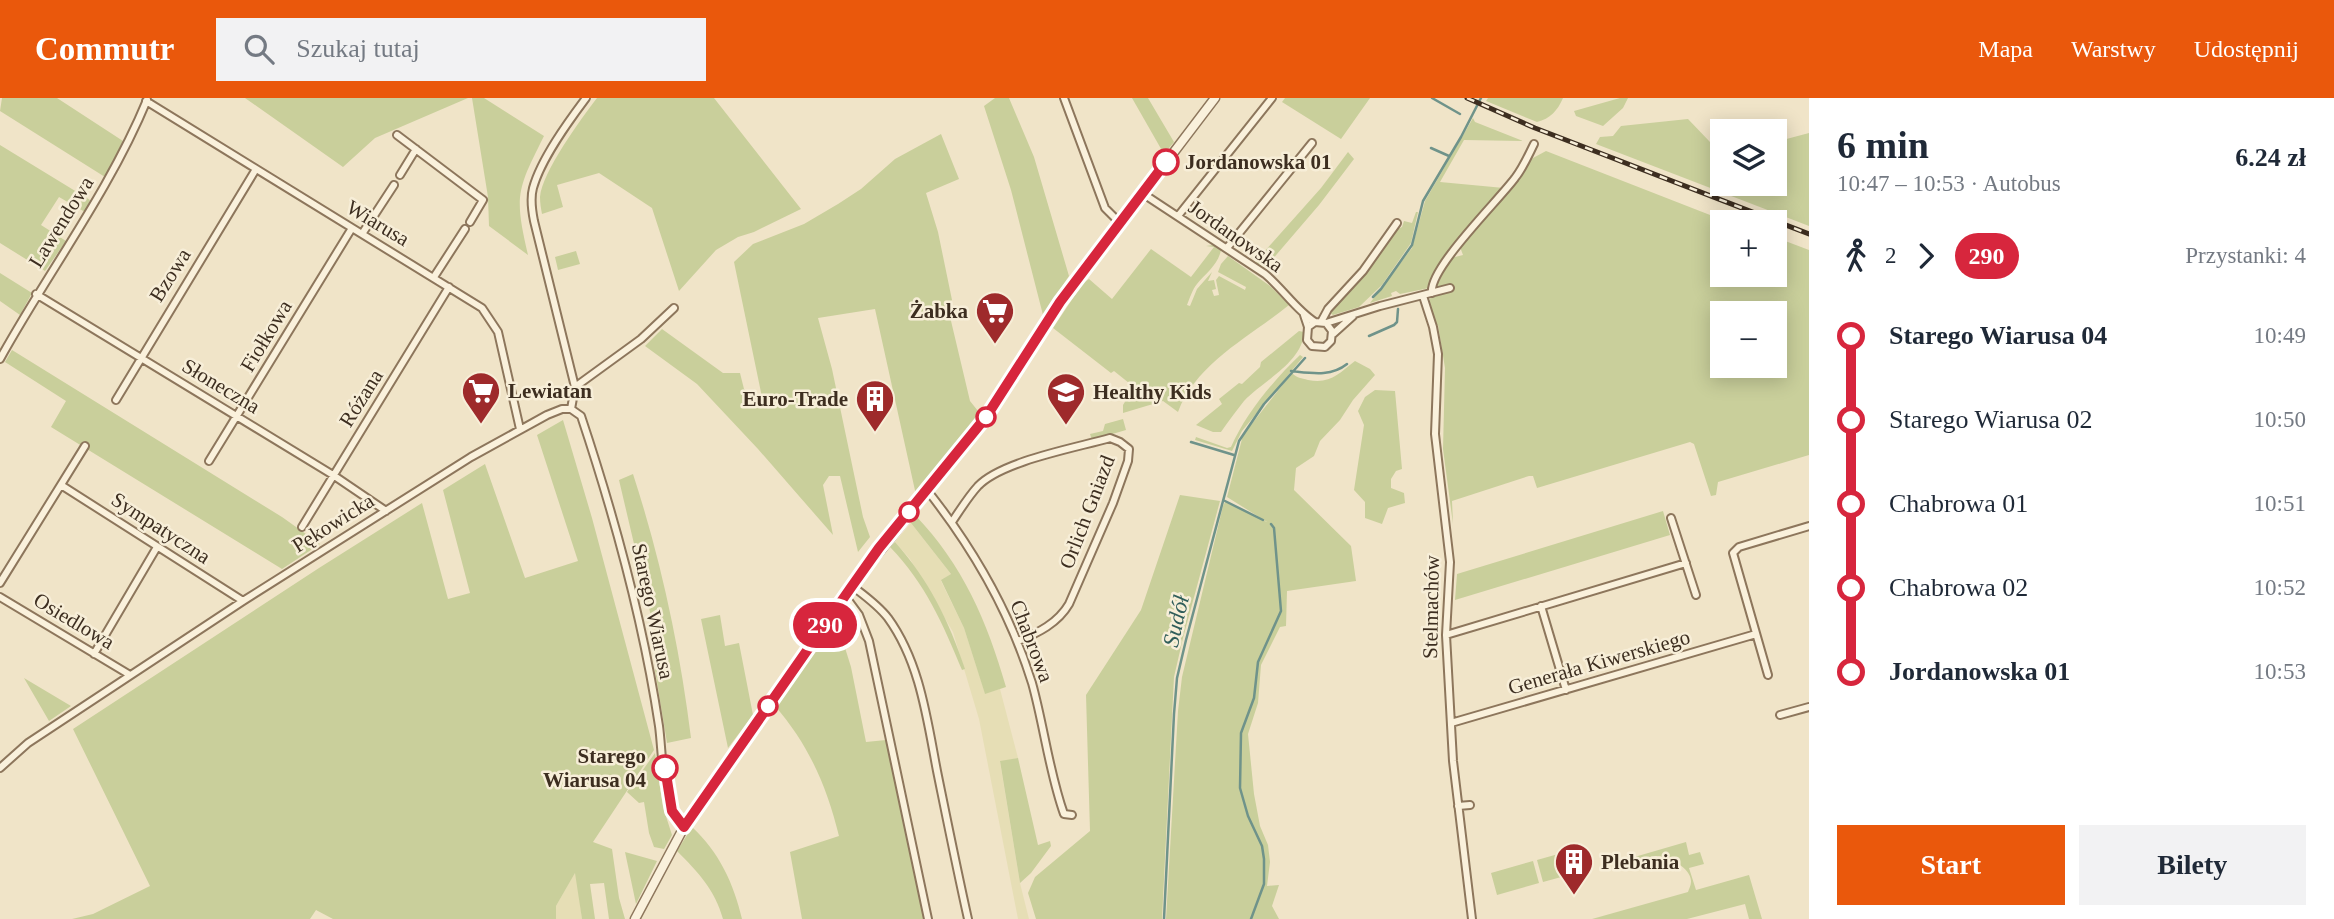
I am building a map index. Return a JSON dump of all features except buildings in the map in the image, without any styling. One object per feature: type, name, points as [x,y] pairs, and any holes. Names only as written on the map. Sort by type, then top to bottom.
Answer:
[{"type":"street","points":[[571,409],[575,387],[534,221],[532,197],[537,180],[562,132],[586,98]]},
{"type":"street","points":[[1064,98],[1105,208],[1119,222]]},
{"type":"street","points":[[635,919],[684,827],[852,586],[986,417],[1060,302],[1215,98]]},
{"type":"street","points":[[1178,216],[1272,98]]},
{"type":"street","name":"Wiarusa","points":[[147,100],[482,308],[495,326],[520,429]]},
{"type":"street","name":"Lawendowa","points":[[0,359],[36,294],[113,172],[147,100]]},
{"type":"street","points":[[397,135],[483,200],[470,222]]},
{"type":"street","points":[[1227,248],[1312,143]]},
{"type":"street","points":[[1432,293],[1433,285],[1450,257],[1468,231],[1517,176],[1534,145]]},
{"type":"street","points":[[400,175],[416,149]]},
{"type":"street","name":"Bzowa","points":[[116,400],[256,169]]},
{"type":"street","points":[[362,234],[394,185]]},
{"type":"street","name":"Jordanowska","points":[[1142,192],[1227,248],[1283,290],[1304,315]]},
{"type":"street","points":[[1321,322],[1328,309],[1363,271],[1397,223]]},
{"type":"street","name":"Fiołkowa","points":[[209,461],[352,228]]},
{"type":"street","points":[[434,277],[465,229]]},
{"type":"street","name":"Różana","points":[[302,527],[449,287]]},
{"type":"street","points":[[1308,327],[1450,288]]},
{"type":"street","name":"Słoneczna","points":[[36,294],[333,475],[386,511]]},
{"type":"street","name":"Stelmachów","points":[[1423,296],[1438,354],[1436,448],[1450,562],[1446,635],[1451,723],[1472,919]]},
{"type":"street","points":[[575,387],[641,339],[674,308]]},
{"type":"street","points":[[1304,315],[1308,327],[1307,340],[1316,348],[1328,345],[1333,334],[1354,314]]},
{"type":"street","points":[[1304,315],[1331,328],[1333,334]]},
{"type":"street","name":"Pękowicka","points":[[0,768],[28,743],[243,601],[482,450],[562,409],[571,409]]},
{"type":"street","name":"Starego Wiarusa","points":[[571,409],[581,416],[610,501],[643,636],[659,725],[668,797],[674,817],[684,827]]},
{"type":"street","name":"Orlich Gniazd","points":[[952,522],[978,486],[996,472],[1024,461],[1110,438],[1129,449],[1128,461],[1117,491],[1064,613],[1038,633],[1018,641]]},
{"type":"street","points":[[0,583],[85,446]]},
{"type":"street","name":"Sympatyczna","points":[[61,485],[243,601]]},
{"type":"street","name":"Chabrowa","points":[[927,490],[976,558],[1018,641],[1043,726],[1058,798],[1064,814],[1072,815]]},
{"type":"street","points":[[1671,518],[1696,595]]},
{"type":"street","points":[[1768,675],[1733,553],[1735,549],[1809,526]]},
{"type":"street","points":[[94,654],[157,547]]},
{"type":"street","points":[[1446,635],[1686,563]]},
{"type":"street","points":[[852,586],[871,600],[887,617],[912,665],[926,713],[968,919]]},
{"type":"street","points":[[845,596],[859,615],[869,641],[928,919]]},
{"type":"street","name":"Osiedlowa","points":[[0,597],[130,676]]},
{"type":"street","points":[[1541,606],[1566,690]]},
{"type":"street","name":"Generała Kiwerskiego","points":[[1451,723],[1756,634]]},
{"type":"street","points":[[1780,715],[1809,707]]},
{"type":"street","points":[[1458,806],[1470,805]]},
{"type":"shaded area","points":[[911,523],[951,574],[941,581],[964,628],[985,693],[1000,689],[1018,758],[1000,762],[1020,883],[1029,919],[1018,919],[979,719],[953,632],[910,559],[895,542]]},
{"type":"shaded area","points":[[576,871],[582,919],[556,919],[556,906]]},
{"type":"green space","points":[[2,98],[57,98],[123,141],[105,177],[0,111]]},
{"type":"green space","points":[[245,98],[468,98],[375,138],[343,167]]},
{"type":"green space","points":[[472,98],[484,98],[544,136],[528,169],[521,193],[521,219],[528,255],[489,226],[488,197]]},
{"type":"green space","points":[[597,98],[714,98],[801,209],[738,237],[716,250],[679,291],[652,208],[599,173],[557,185],[563,207],[542,214],[542,186],[563,146]]},
{"type":"green space","points":[[995,98],[1009,98],[1034,157],[1069,276],[1043,315],[1011,190],[984,106]]},
{"type":"green space","points":[[1132,98],[1148,98],[1174,142],[1164,154]]},
{"type":"green space","points":[[1285,98],[1370,98],[1341,139],[1282,102]]},
{"type":"green space","points":[[1488,98],[1563,98],[1553,113],[1537,122],[1486,101]]},
{"type":"green space","points":[[1628,98],[1623,108],[1603,126],[1576,116],[1574,111]]},
{"type":"green space","points":[[1473,118],[1475,122],[1523,141],[1464,140],[1440,182],[1504,188],[1449,253],[1429,288],[1400,294],[1396,291],[1391,293],[1392,296],[1370,303],[1412,248],[1425,201]]},
{"type":"green space","points":[[1688,119],[1710,142],[1710,188],[1596,144],[1600,137],[1613,136],[1621,126]]},
{"type":"green space","points":[[1809,133],[1809,226],[1787,218],[1787,210],[1767,210],[1731,196],[1787,196],[1787,139]]},
{"type":"green space","points":[[941,134],[959,179],[926,193],[938,232],[952,300],[947,304],[970,401],[978,411],[975,422],[916,495],[875,309],[818,318],[832,369],[863,517],[870,537],[858,552],[840,476],[829,476],[823,485],[833,535],[697,384],[645,346],[662,329],[723,373],[740,373],[744,389],[763,402],[734,262],[753,244],[804,224],[838,204],[861,189],[895,159]]},
{"type":"green space","points":[[0,145],[90,200],[85,212],[59,197],[41,225],[66,241],[45,271],[0,243]]},
{"type":"green space","points":[[1546,151],[1710,215],[1710,287],[1787,287],[1787,242],[1809,250],[1809,455],[1718,482],[1716,495],[1711,496],[1694,444],[1690,442],[1537,488],[1533,476],[1529,476],[1452,501],[1453,524],[1443,449],[1445,368],[1438,325],[1428,310],[1429,301],[1451,258],[1463,255],[1460,247],[1533,158]]},
{"type":"green space","points":[[1348,152],[1354,159],[1319,205],[1265,268],[1255,262],[1321,188]]},
{"type":"green space","points":[[1416,212],[1411,243],[1382,285],[1359,307],[1333,315],[1330,313],[1370,269],[1404,221],[1412,223]]},
{"type":"green space","points":[[1213,245],[1221,250],[1219,255],[1195,286],[1187,305],[1190,306],[1197,289],[1212,272],[1208,281],[1214,280],[1214,296],[1219,295],[1216,280],[1219,276],[1245,290],[1246,287],[1218,272],[1228,256],[1270,286],[1289,305],[1211,365],[1186,395],[1178,412],[1163,401],[1123,413],[1123,405],[1134,387],[1114,371],[1111,373],[1053,328],[1083,283],[1089,279],[1112,299],[1151,249],[1191,277],[1214,247],[1206,246]]},
{"type":"green space","points":[[576,251],[580,264],[558,270],[555,257]]},
{"type":"green space","points":[[0,273],[32,293],[20,315],[0,301]]},
{"type":"green space","points":[[1299,331],[1304,332],[1297,353],[1244,401],[1221,432],[1213,432],[1196,425],[1222,404],[1219,399],[1239,383],[1242,384],[1260,367],[1261,362]]},
{"type":"green space","points":[[12,350],[282,517],[320,544],[282,569],[51,427],[66,401],[5,362]]},
{"type":"green space","points":[[1300,355],[1303,357],[1242,431],[1232,451],[1195,440],[1196,437],[1231,447],[1261,398]]},
{"type":"green space","points":[[1355,361],[1375,375],[1320,441],[1314,456],[1296,468],[1294,490],[1351,546],[1356,581],[1287,591],[1286,626],[1280,627],[1261,665],[1258,703],[1248,734],[1254,794],[1260,826],[1268,845],[1270,862],[1267,886],[1279,885],[1272,906],[1279,919],[1166,919],[1182,677],[1223,506],[1225,502],[1267,522],[1227,497],[1243,435],[1292,373],[1308,380],[1323,381],[1334,377]]},
{"type":"green space","points":[[1375,390],[1395,391],[1402,469],[1396,471],[1391,479],[1391,488],[1404,493],[1405,503],[1388,508],[1382,524],[1365,518],[1365,502],[1354,490],[1364,425],[1358,411],[1365,397]]},
{"type":"green space","points":[[1123,419],[1126,430],[1092,440],[1090,434],[1103,431],[1105,424]]},
{"type":"green space","points":[[563,420],[654,750],[593,842],[612,849],[625,919],[609,919],[604,883],[590,884],[595,919],[582,919],[575,873],[556,906],[556,919],[333,919],[316,910],[310,919],[72,919],[93,914],[150,886],[73,729],[422,503],[448,599],[470,593],[443,490],[485,464],[525,578],[578,561],[537,435]]},
{"type":"green space","points":[[633,474],[668,605],[691,738],[667,743],[655,670],[662,663],[619,480]]},
{"type":"green space","points":[[1180,495],[1220,501],[1174,677],[1162,919],[1036,919],[1028,893],[1035,877],[1090,831],[1086,695],[1141,610]]},
{"type":"green space","points":[[1663,511],[1670,535],[1455,600],[1457,574]]},
{"type":"green space","points":[[915,515],[960,574],[991,639],[1006,687],[985,694],[964,628],[941,580],[951,574],[911,523]]},
{"type":"green space","points":[[895,542],[918,571],[937,602],[965,669],[962,670],[940,620],[923,590],[890,547]]},
{"type":"green space","points":[[720,615],[725,646],[739,643],[753,715],[728,748],[701,619]]},
{"type":"green space","points":[[836,619],[851,667],[866,742],[886,740],[924,919],[802,919],[790,852],[839,836],[829,800],[815,767],[798,736],[775,706]]},
{"type":"green space","points":[[24,678],[71,706],[49,721]]},
{"type":"green space","points":[[655,753],[663,807],[672,835],[664,849],[654,847],[644,802],[639,803],[627,792]]},
{"type":"green space","points":[[1018,758],[1038,845],[1050,841],[1051,846],[1020,883],[1000,761]]},
{"type":"green space","points":[[692,827],[710,847],[724,869],[735,893],[742,919],[723,919],[705,882],[677,851]]},
{"type":"green space","points":[[1686,842],[1689,855],[1700,852],[1704,864],[1689,868],[1696,890],[1749,875],[1762,919],[1749,919],[1745,904],[1687,919],[1592,919],[1688,892],[1690,877],[1678,863],[1660,856],[1635,861],[1631,858]]},
{"type":"green space","points":[[1569,851],[1576,873],[1543,882],[1537,860]]},
{"type":"green space","points":[[625,852],[657,861],[636,904]]},
{"type":"green space","points":[[1533,861],[1539,883],[1497,895],[1491,873]]},
{"type":"waterway","points":[[1432,98],[1460,114]]},
{"type":"waterway","name":"Sudół","points":[[1373,297],[1412,245],[1423,201],[1481,98]]},
{"type":"waterway","points":[[1431,148],[1449,156]]},
{"type":"waterway","points":[[1369,336],[1394,325],[1397,322],[1398,309]]},
{"type":"waterway","name":"Sudół","points":[[1164,919],[1174,714],[1177,678],[1186,640],[1239,441],[1264,404],[1305,358]]},
{"type":"waterway","points":[[1291,371],[1328,372],[1347,364]]},
{"type":"waterway","points":[[1191,442],[1234,455]]},
{"type":"waterway","points":[[1225,501],[1263,520]]},
{"type":"waterway","points":[[1251,919],[1264,884],[1264,859],[1262,846],[1248,816],[1240,788],[1241,733],[1254,698],[1258,662],[1281,611],[1274,528],[1271,524]]},
{"type":"railway","points":[[1467,98],[1535,128],[1809,234]]},
{"type":"bus line","name":"290","points":[[665,768],[672,811],[684,827],[879,548],[986,417],[1060,302],[1166,162]]},
{"type":"place","name":"Jordanowska 01","points":[[1166,162]]},
{"type":"place","name":"Żabka","points":[[995,345]]},
{"type":"place","name":"Lewiatan","points":[[481,425]]},
{"type":"place","name":"Healthy Kids","points":[[1066,426]]},
{"type":"place","name":"Euro-Trade","points":[[875,433]]},
{"type":"place","name":"Starego Wiarusa 04","points":[[665,768]]},
{"type":"place","name":"Plebania","points":[[1574,896]]}]
